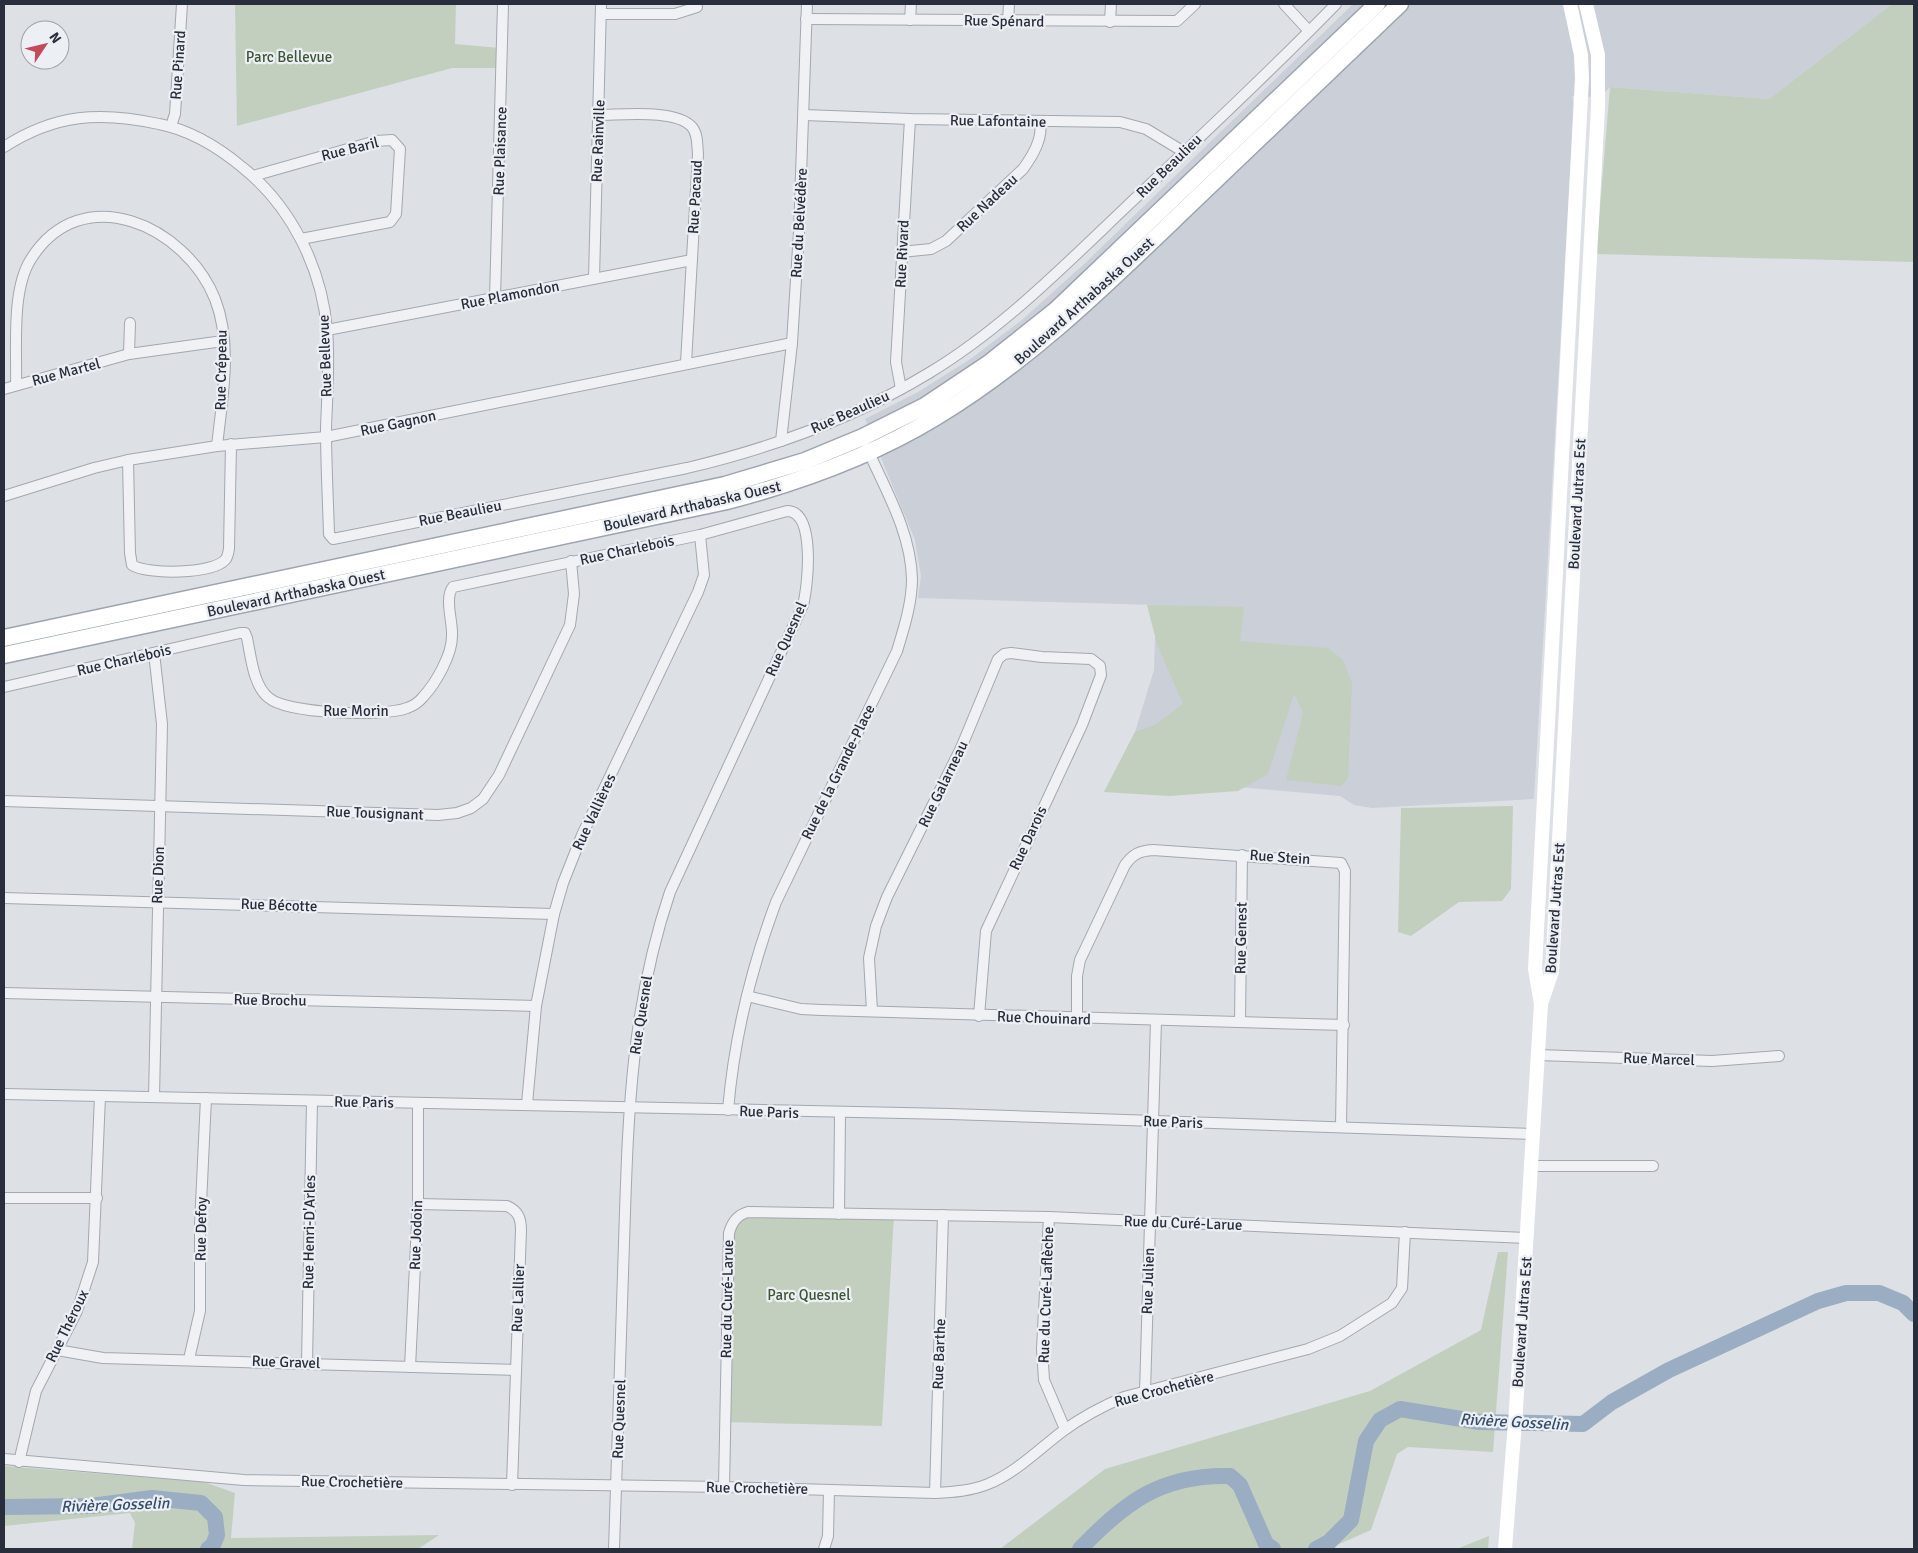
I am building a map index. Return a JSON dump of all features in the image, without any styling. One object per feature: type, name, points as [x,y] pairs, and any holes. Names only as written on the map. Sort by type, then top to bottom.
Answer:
[{"type":"main road","name":"Boulevard Arthabaska Ouest","points":[[4,655],[727,501],[771,489],[835,467],[866,444],[949,391],[1027,335],[1377,4]]},
{"type":"main road","name":"Boulevard Arthabaska Ouest","points":[[4,638],[725,486],[866,444],[934,418],[974,393],[1054,333],[1400,4]]},
{"type":"main road","name":"Boulevard Jutras Est","points":[[1505,1549],[1514,1440],[1541,1004],[1535,969],[1582,78],[1581,55],[1570,4]]},
{"type":"main road","name":"Boulevard Jutras Est","points":[[1541,1004],[1552,971],[1598,106],[1598,55],[1586,4]]},
{"type":"street","name":"Rue Pinard","points":[[171,126],[175,114],[182,4]]},
{"type":"street","name":"Rue Plaisance","points":[[495,298],[503,4]]},
{"type":"street","name":"Rue du Belvédère","points":[[781,441],[792,343],[804,115],[807,4]]},
{"type":"street","points":[[910,20],[911,4]]},
{"type":"street","points":[[1008,22],[1009,4]]},
{"type":"street","points":[[1110,4],[1110,22]]},
{"type":"street","name":"Rue Spénard","points":[[806,19],[1008,22],[1177,21],[1195,4]]},
{"type":"street","points":[[1284,4],[1309,31]]},
{"type":"street","name":"Rue Beaulieu","points":[[326,437],[329,534],[333,539],[739,456],[838,419],[930,373],[994,327],[1059,271],[1336,4]]},
{"type":"street","points":[[601,9],[675,14],[697,7]]},
{"type":"street","name":"Rue Rainville","points":[[594,278],[601,9]]},
{"type":"street","name":"Rue Pacaud","points":[[599,115],[670,116],[682,120],[692,128],[696,136],[698,154],[686,363]]},
{"type":"street","name":"Rue Lafontaine","points":[[804,115],[1133,124],[1159,135],[1184,152]]},
{"type":"street","name":"Rue Bellevue","points":[[4,147],[62,120],[88,116],[115,116],[171,126],[208,143],[253,176],[282,210],[300,239],[316,276],[327,330],[326,437]]},
{"type":"street","name":"Rue Rivard","points":[[900,389],[896,362],[910,119]]},
{"type":"street","name":"Rue Nadeau","points":[[902,252],[931,249],[946,240],[1023,169],[1033,156],[1039,140],[1040,121]]},
{"type":"street","name":"Rue Baril","points":[[253,176],[376,141],[392,140],[400,149],[396,214],[390,222],[384,225],[300,239]]},
{"type":"street","name":"Rue Crépeau","points":[[16,385],[18,301],[22,278],[30,260],[43,243],[56,232],[84,219],[103,216],[132,221],[169,239],[189,256],[205,278],[216,301],[224,341],[223,385],[217,446]]},
{"type":"street","name":"Rue Plamondon","points":[[327,330],[692,260]]},
{"type":"street","points":[[129,354],[130,323]]},
{"type":"street","name":"Rue Martel","points":[[4,389],[129,354],[224,341]]},
{"type":"street","name":"Rue Gagnon","points":[[4,496],[94,468],[128,460],[231,444],[326,437],[792,343]]},
{"type":"street","points":[[128,460],[130,553],[132,565],[146,571],[181,572],[219,564],[227,559],[229,549],[231,444]]},
{"type":"street","name":"Rue de la Grande-Place","points":[[728,1110],[754,965],[776,902],[887,672],[896,651],[908,612],[912,579],[904,535],[866,444]]},
{"type":"street","name":"Rue Charlebois","points":[[453,587],[700,534],[787,511],[794,511],[800,514]]},
{"type":"street","name":"Rue Quesnel","points":[[614,1549],[629,1106],[643,988],[658,929],[670,892],[803,605],[808,572],[805,531],[800,514]]},
{"type":"street","name":"Rue Vallières","points":[[527,1104],[536,1006],[554,914],[563,883],[582,835],[698,592],[704,575],[700,534]]},
{"type":"street","name":"Rue Tousignant","points":[[4,801],[438,815],[457,813],[471,808],[483,799],[499,774],[570,624],[574,594],[571,561]]},
{"type":"street","name":"Rue Morin","points":[[245,634],[261,688],[267,697],[275,703],[301,710],[398,710],[415,704],[423,697],[446,657],[452,636],[450,591],[453,587]]},
{"type":"street","name":"Rue Charlebois","points":[[4,687],[240,633],[245,634]]},
{"type":"street","name":"Rue Dion","points":[[154,653],[162,724],[154,1097]]},
{"type":"street","name":"Rue Galarneau","points":[[872,1011],[869,958],[876,926],[887,897],[965,740],[998,659],[1004,654],[1011,653],[1042,657],[1091,659],[1100,666]]},
{"type":"street","name":"Rue Darois","points":[[979,1016],[986,931],[1082,725],[1101,675],[1100,666]]},
{"type":"street","name":"Rue Stein","points":[[1077,1019],[1077,976],[1080,960],[1124,865],[1133,855],[1142,850],[1153,850],[1341,863],[1345,871],[1341,1126]]},
{"type":"street","name":"Rue Genest","points":[[1240,1022],[1242,855]]},
{"type":"street","name":"Rue Bécotte","points":[[4,898],[554,914]]},
{"type":"street","name":"Rue Brochu","points":[[4,993],[536,1006]]},
{"type":"street","name":"Rue Chouinard","points":[[747,996],[801,1009],[1077,1019],[1344,1025]]},
{"type":"street","name":"Rue Julien","points":[[1145,1392],[1156,1021]]},
{"type":"street","name":"Rue Marcel","points":[[1538,1055],[1712,1061],[1779,1056]]},
{"type":"street","name":"Rue Paris","points":[[4,1094],[629,1106],[840,1114],[950,1114],[1533,1134]]},
{"type":"street","name":"Rue Théroux","points":[[20,1462],[36,1391],[77,1311],[89,1280],[93,1262],[100,1096]]},
{"type":"street","name":"Rue Defoy","points":[[189,1359],[200,1311],[200,1225],[206,1098]]},
{"type":"street","name":"Rue Henri-D'Arles","points":[[307,1363],[312,1101]]},
{"type":"street","name":"Rue Jodoin","points":[[410,1367],[418,1204],[418,1103]]},
{"type":"street","points":[[839,1214],[840,1114]]},
{"type":"street","points":[[1531,1166],[1654,1166]]},
{"type":"street","points":[[4,1198],[97,1198]]},
{"type":"street","name":"Rue Lallier","points":[[418,1204],[507,1206],[514,1209],[519,1217],[521,1230],[512,1485]]},
{"type":"street","name":"Rue du Curé-Larue","points":[[724,1487],[729,1233],[732,1223],[740,1214],[748,1212],[1049,1217],[1527,1238]]},
{"type":"street","name":"Rue Barthe","points":[[935,1493],[943,1215]]},
{"type":"street","name":"Rue du Curé-Laflèche","points":[[1049,1217],[1042,1349],[1044,1380],[1065,1429]]},
{"type":"street","name":"Rue Crochetière","points":[[4,1459],[20,1462],[149,1470],[244,1480],[724,1487],[935,1493],[969,1489],[1004,1477],[1065,1429],[1107,1405],[1145,1392],[1308,1349],[1340,1336],[1392,1303],[1398,1296],[1402,1288],[1405,1232]]},
{"type":"street","name":"Rue Gravel","points":[[57,1350],[102,1358],[189,1359],[515,1370]]},
{"type":"street","points":[[824,1549],[828,1536],[829,1490]]},
{"type":"shaded area","points":[[1353,4],[1892,4],[1769,99],[1610,87],[1600,97],[1572,96],[1574,105],[1534,799],[1372,808],[1354,805],[1340,796],[1238,787],[1104,792],[1135,732],[1154,670],[1156,605],[918,598],[921,576],[915,540],[865,419],[918,392],[972,358],[1023,319],[1083,265]]},
{"type":"green space","name":"Parc Bellevue","points":[[235,4],[456,4],[455,44],[500,48],[499,68],[452,68],[237,126]]},
{"type":"green space","points":[[1892,4],[1914,4],[1914,262],[1596,254],[1610,87],[1769,99]]},
{"type":"green space","points":[[1147,605],[1244,607],[1240,641],[1328,648],[1343,660],[1352,683],[1348,779],[1341,786],[1286,780],[1303,713],[1294,694],[1268,774],[1238,791],[1169,796],[1104,792],[1135,732],[1156,724],[1183,704],[1157,644]]},
{"type":"green space","points":[[1513,806],[1511,889],[1502,901],[1459,902],[1411,936],[1398,932],[1401,808]]},
{"type":"green space","name":"Parc Quesnel","points":[[740,1214],[894,1215],[882,1426],[725,1422],[729,1233]]},
{"type":"green space","points":[[1498,1252],[1508,1252],[1493,1452],[1408,1447],[1397,1454],[1371,1530],[1328,1549],[1000,1549],[1105,1469],[1370,1391],[1481,1330]]},
{"type":"green space","points":[[4,1466],[204,1482],[235,1493],[231,1538],[439,1535],[418,1549],[132,1549],[135,1523],[130,1513],[4,1526]]},
{"type":"green space","points":[[1489,1536],[1488,1549],[1457,1549],[1459,1548]]},
{"type":"waterway","name":"Rivière Gosselin","points":[[1316,1549],[1329,1542],[1351,1520],[1366,1441],[1380,1420],[1400,1409],[1480,1422],[1583,1424],[1612,1402],[1669,1370],[1818,1301],[1846,1293],[1879,1293],[1903,1303],[1914,1314]]},
{"type":"waterway","name":"Rivière Gosselin","points":[[1080,1549],[1113,1517],[1146,1494],[1184,1480],[1230,1476],[1240,1485],[1266,1544],[1273,1549]]},
{"type":"waterway","name":"Rivière Gosselin","points":[[4,1507],[91,1506],[152,1498],[201,1503],[215,1517],[217,1535],[213,1545],[208,1549]]}]
